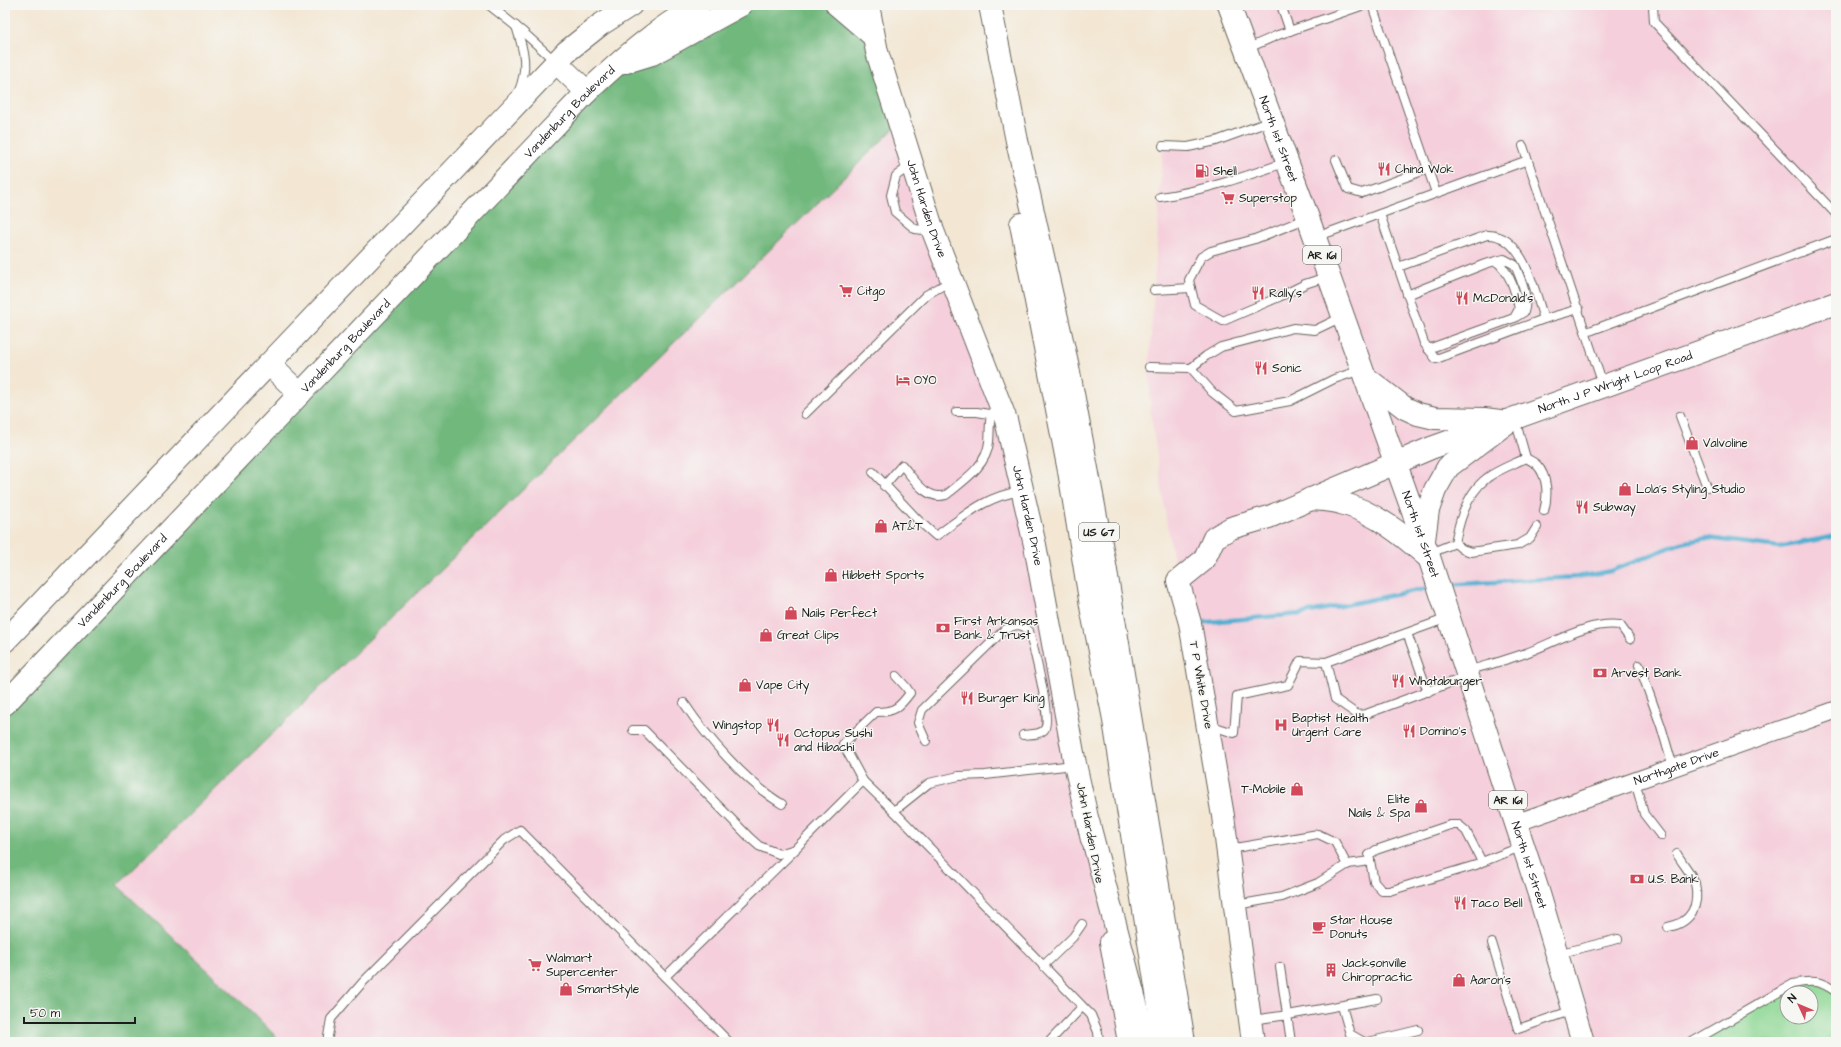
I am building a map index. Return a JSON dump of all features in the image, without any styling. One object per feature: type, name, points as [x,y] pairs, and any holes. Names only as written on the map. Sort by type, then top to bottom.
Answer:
[{"type":"main road","points":[[5,641],[556,62],[566,52],[600,25],[631,5]]},
{"type":"main road","name":"Vandenburg Boulevard","points":[[5,704],[587,92],[617,64],[653,34],[680,15],[699,5]]},
{"type":"main road","points":[[617,64],[652,54],[741,5]]},
{"type":"main road","points":[[837,5],[872,35]]},
{"type":"main road","name":"John Harden Drive","points":[[868,5],[872,35],[887,89],[933,231],[953,280],[999,414],[1023,490],[1075,764],[1088,821],[1129,1042]]},
{"type":"main road","name":"US 67","points":[[980,5],[989,27],[1017,141],[1068,367],[1105,565],[1184,1042]]},
{"type":"main road","name":"US 67","points":[[990,5],[989,27],[1069,471],[1092,612],[1113,714],[1160,1012],[1163,1042]]},
{"type":"main road","name":"AR 161","points":[[1229,5],[1242,41]]},
{"type":"main road","name":"North 1st Street","points":[[1242,41],[1312,227],[1427,552],[1516,823],[1583,1042]]},
{"type":"main road","points":[[556,62],[587,92]]},
{"type":"main road","name":"North J P Wright Loop Road","points":[[1396,462],[1836,303]]},
{"type":"main road","points":[[269,364],[300,394]]},
{"type":"main road","points":[[1364,374],[1405,408],[1418,414],[1435,418],[1512,420]]},
{"type":"main road","points":[[1427,552],[1430,503],[1435,490],[1448,467],[1512,420]]},
{"type":"main road","name":"T P White Drive","points":[[1253,1042],[1236,905],[1208,725],[1190,623],[1178,581],[1204,560],[1214,538],[1231,528],[1269,517],[1396,462]]},
{"type":"main road","points":[[1310,499],[1340,502],[1368,513],[1391,526],[1427,552]]},
{"type":"main road","points":[[1088,821],[1146,1042]]},
{"type":"street","name":"Northgate Drive","points":[[1516,823],[1836,710]]},
{"type":"lane","points":[[489,5],[516,26],[556,62]]},
{"type":"lane","points":[[1281,5],[1290,31]]},
{"type":"lane","points":[[1242,41],[1290,31],[1364,5]]},
{"type":"lane","points":[[1372,5],[1436,193]]},
{"type":"lane","points":[[1652,5],[1654,22],[1836,214]]},
{"type":"lane","points":[[509,112],[519,91],[526,68],[523,46],[516,26]]},
{"type":"lane","points":[[1163,146],[1188,147],[1216,141],[1271,121]]},
{"type":"lane","points":[[1523,146],[1587,332],[1604,387]]},
{"type":"lane","points":[[1336,160],[1348,189],[1362,193],[1428,169]]},
{"type":"lane","points":[[1329,276],[1305,284],[1279,298],[1222,321],[1195,305],[1189,280],[1201,257],[1211,251],[1255,239],[1380,214],[1528,160]]},
{"type":"lane","points":[[1160,196],[1193,192],[1287,162]]},
{"type":"lane","points":[[912,165],[896,176],[891,195],[896,212],[916,229],[933,231]]},
{"type":"lane","points":[[1380,214],[1424,343],[1436,359],[1579,309]]},
{"type":"lane","points":[[1398,267],[1487,235],[1495,235],[1503,238],[1522,259],[1528,270],[1544,320]]},
{"type":"lane","points":[[1587,332],[1836,239]]},
{"type":"lane","points":[[1407,295],[1496,261],[1504,268],[1518,302],[1519,309],[1514,318],[1428,349]]},
{"type":"lane","points":[[805,414],[926,295],[953,280]]},
{"type":"lane","points":[[1154,290],[1191,288]]},
{"type":"lane","points":[[1150,367],[1191,368],[1206,356],[1221,347],[1293,328],[1315,330],[1344,317]]},
{"type":"lane","points":[[1191,368],[1212,392],[1236,411],[1290,401],[1334,378],[1364,374]]},
{"type":"lane","points":[[956,412],[999,414]]},
{"type":"lane","points":[[884,486],[902,465],[930,495],[938,498],[946,495],[982,462],[989,442],[988,425],[999,414]]},
{"type":"lane","points":[[1680,416],[1707,487]]},
{"type":"lane","points":[[1512,420],[1526,458],[1537,465],[1546,486],[1547,494],[1544,511]]},
{"type":"lane","points":[[1456,543],[1463,514],[1479,485],[1488,477],[1526,458]]},
{"type":"lane","points":[[873,472],[884,486],[936,536],[973,508],[1004,494],[1023,490]]},
{"type":"lane","points":[[1456,543],[1462,549],[1471,552],[1518,545],[1530,538],[1537,527]]},
{"type":"lane","points":[[1427,552],[1456,543]]},
{"type":"lane","points":[[1208,725],[1234,733],[1237,696],[1288,685],[1300,662],[1326,662],[1449,618]]},
{"type":"lane","points":[[1326,662],[1335,699],[1358,715],[1428,692],[1468,674],[1525,654],[1590,627],[1608,623],[1620,625],[1630,639]]},
{"type":"lane","points":[[926,741],[918,723],[922,710],[1004,630],[1014,625],[1021,625],[1029,631],[1046,704],[1047,722],[1045,729],[1038,733],[1023,735]]},
{"type":"lane","points":[[1407,633],[1428,692]]},
{"type":"lane","points":[[1638,665],[1661,726],[1673,767]]},
{"type":"lane","points":[[896,676],[910,694],[900,706],[890,712],[876,712],[843,744],[863,781],[894,811],[1091,1015],[1098,1032],[1099,1042]]},
{"type":"lane","points":[[684,703],[700,727],[738,767],[764,793],[782,804]]},
{"type":"lane","points":[[633,730],[644,730],[722,811],[759,846],[779,854],[796,849]]},
{"type":"lane","points":[[894,811],[929,783],[959,776],[985,775],[1075,764]]},
{"type":"lane","points":[[665,977],[863,781]]},
{"type":"lane","points":[[1635,781],[1644,814],[1662,836]]},
{"type":"lane","points":[[1482,862],[1466,831],[1458,825],[1450,825],[1376,850],[1369,855],[1374,882],[1382,891],[1389,891],[1482,862],[1523,846]]},
{"type":"lane","points":[[327,1042],[331,1019],[363,982],[504,840],[520,830],[729,1042]]},
{"type":"lane","points":[[1227,849],[1318,834],[1335,842],[1347,865]]},
{"type":"lane","points":[[1668,927],[1676,926],[1689,918],[1695,905],[1695,883],[1676,854]]},
{"type":"lane","points":[[1236,905],[1282,897],[1318,883],[1347,865],[1370,861]]},
{"type":"lane","points":[[1043,966],[1073,937],[1082,924]]},
{"type":"lane","points":[[1557,954],[1618,939]]},
{"type":"lane","points":[[1492,942],[1518,1029],[1574,1010]]},
{"type":"lane","points":[[1280,967],[1291,1042]]},
{"type":"lane","points":[[1692,1042],[1793,984],[1810,980],[1828,985],[1836,992]]},
{"type":"lane","points":[[1251,1020],[1377,999]]},
{"type":"lane","points":[[1342,1006],[1350,1034],[1364,1042]]},
{"type":"lane","points":[[1049,1042],[1082,1007]]},
{"type":"lane","points":[[1368,1042],[1418,1030]]},
{"type":"shaded area","points":[[1240,5],[1836,5],[1836,992],[1810,980],[1800,985],[1779,985],[1779,996],[1692,1042],[1253,1042],[1178,581],[1166,519],[1150,408],[1149,367],[1163,146],[1188,147],[1271,121]]},
{"type":"shaded area","points":[[899,124],[1001,408],[1129,1042],[281,1042],[254,1014],[117,885]]},
{"type":"green space","points":[[699,5],[844,5],[872,35],[899,124],[117,885],[254,1014],[281,1042],[5,1042],[5,704],[587,92]]},
{"type":"green space","points":[[1810,980],[1836,992],[1836,1042],[1692,1042],[1779,992],[1779,1025],[1819,1025],[1819,985],[1791,985]]},
{"type":"waterway","points":[[1444,585],[1577,577],[1611,571],[1681,543],[1707,538],[1779,547],[1836,536]]},
{"type":"waterway","points":[[1196,623],[1300,614],[1433,587]]},
{"type":"place","name":"China Wok","points":[[1384,169]]},
{"type":"place","name":"Shell","points":[[1202,171]]},
{"type":"place","name":"Superstop","points":[[1228,198]]},
{"type":"place","name":"Citgo","points":[[846,291]]},
{"type":"place","name":"Rally's","points":[[1258,293]]},
{"type":"place","name":"McDonald's","points":[[1462,298]]},
{"type":"place","name":"Sonic","points":[[1261,368]]},
{"type":"place","name":"OYO","points":[[903,380]]},
{"type":"place","name":"Valvoline","points":[[1692,443]]},
{"type":"place","name":"Lola's Styling Studio","points":[[1625,489]]},
{"type":"place","name":"Subway","points":[[1582,507]]},
{"type":"place","name":"AT&T","points":[[881,526]]},
{"type":"place","name":"Hibbett Sports","points":[[831,575]]},
{"type":"place","name":"Nails Perfect","points":[[791,613]]},
{"type":"place","name":"First Arkansas Bank & Trust","points":[[943,628]]},
{"type":"place","name":"Great Clips","points":[[766,635]]},
{"type":"place","name":"Arvest Bank","points":[[1600,673]]},
{"type":"place","name":"Whataburger","points":[[1398,681]]},
{"type":"place","name":"Vape City","points":[[745,685]]},
{"type":"place","name":"Burger King","points":[[967,698]]},
{"type":"place","name":"Wingstop","points":[[773,725]]},
{"type":"place","name":"Baptist Health Urgent Care","points":[[1281,725]]},
{"type":"place","name":"Domino's","points":[[1409,731]]},
{"type":"place","name":"Octopus Sushi and Hibachi","points":[[783,740]]},
{"type":"place","name":"T-Mobile","points":[[1297,789]]},
{"type":"place","name":"Elite Nails & Spa","points":[[1421,806]]},
{"type":"place","name":"U.S. Bank","points":[[1637,879]]},
{"type":"place","name":"Taco Bell","points":[[1460,903]]},
{"type":"place","name":"Star House Donuts","points":[[1319,927]]},
{"type":"place","name":"Walmart Supercenter","points":[[535,965]]},
{"type":"place","name":"Jacksonville Chiropractic","points":[[1331,970]]},
{"type":"place","name":"Aaron's","points":[[1459,980]]},
{"type":"place","name":"SmartStyle","points":[[566,989]]}]
